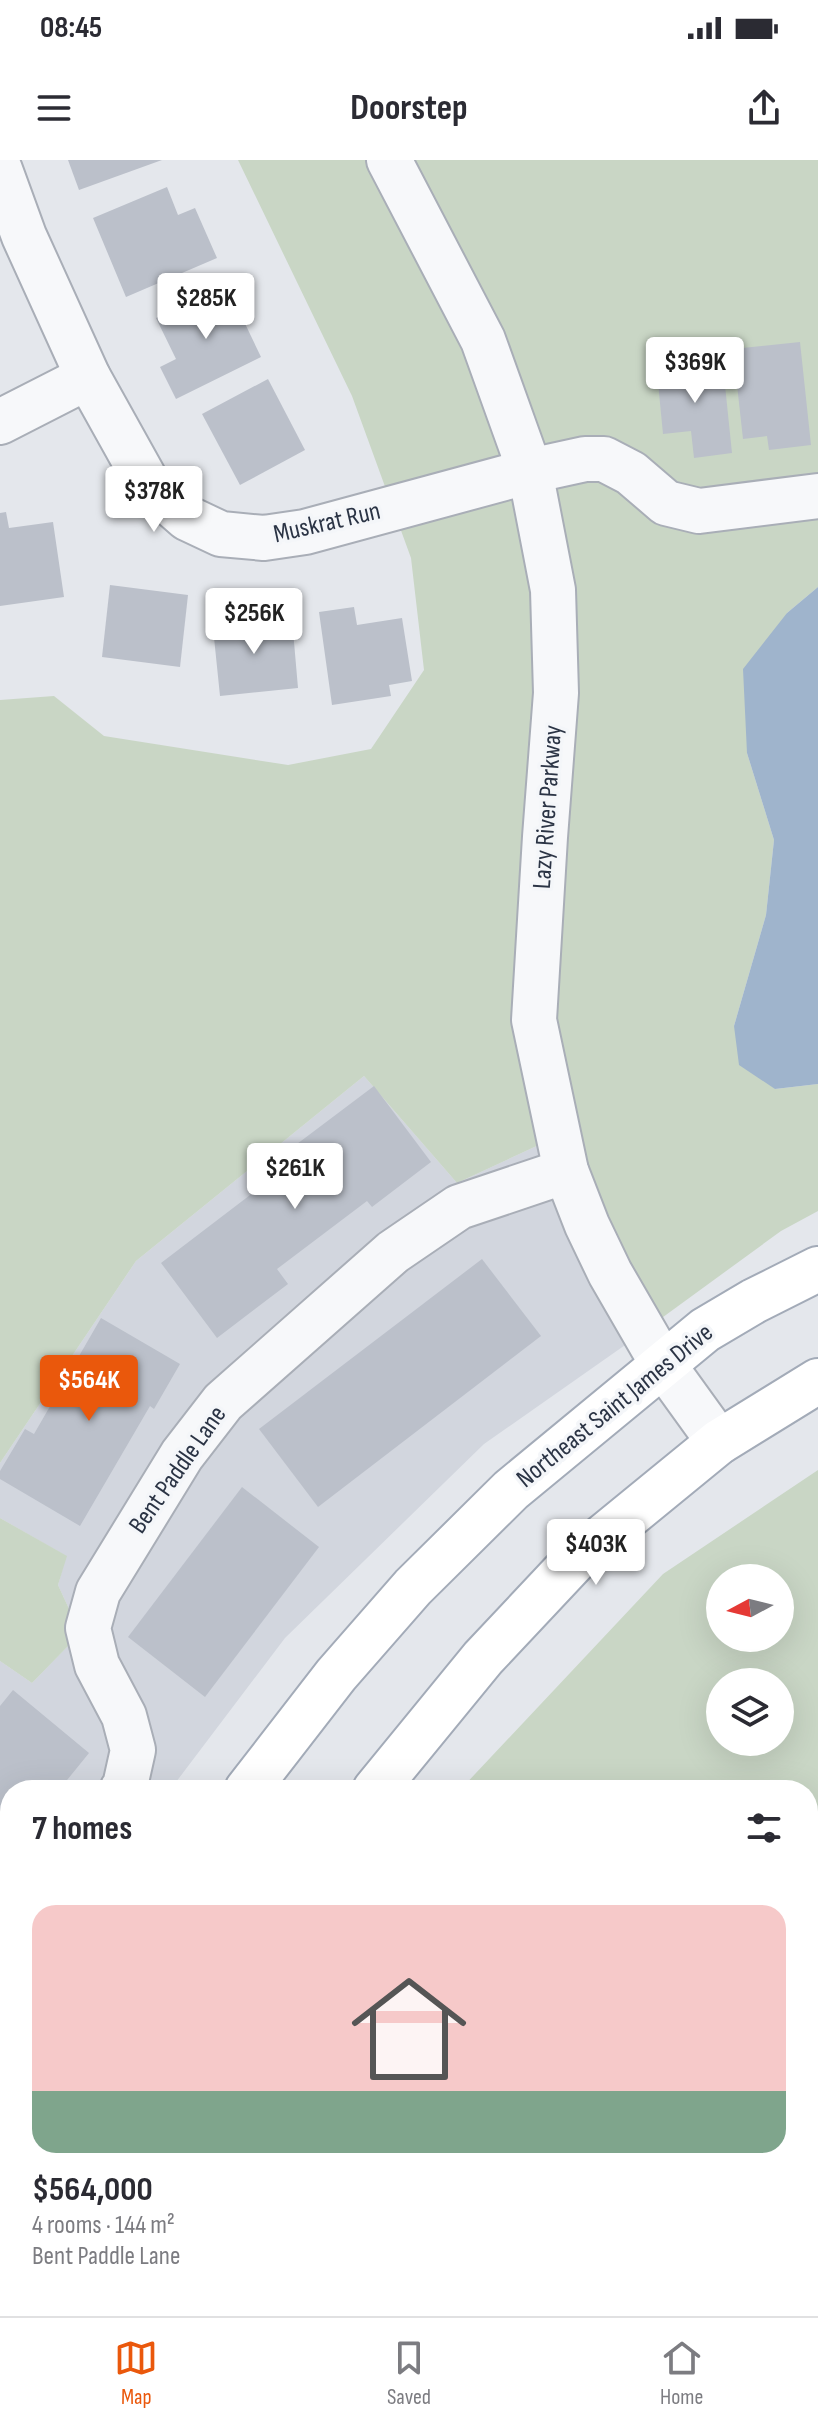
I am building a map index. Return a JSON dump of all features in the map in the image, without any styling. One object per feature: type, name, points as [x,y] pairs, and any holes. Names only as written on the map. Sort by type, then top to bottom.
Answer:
[{"type":"main road","name":"Northeast Saint James Drive","points":[[255,1780],[336,1675],[413,1587],[511,1490],[705,1330],[818,1269]]},
{"type":"main road","points":[[383,1780],[483,1658],[576,1559],[719,1442],[818,1381]]},
{"type":"street","name":"Lazy River Parkway","points":[[389,160],[483,340],[530,471],[553,590],[556,693],[534,1020],[566,1171],[604,1261],[662,1363],[719,1442]]},
{"type":"street","name":"Muskrat Run","points":[[0,170],[24,236],[88,377],[147,483],[187,518],[221,534],[264,538],[305,532],[585,459],[604,459],[631,473],[666,503],[699,511],[818,496]]},
{"type":"street","points":[[0,422],[88,377]]},
{"type":"street","name":"Bent Paddle Lane","points":[[126,1780],[133,1750],[124,1716],[97,1665],[88,1628],[98,1592],[182,1455],[223,1402],[393,1252],[459,1207],[566,1171]]},
{"type":"shaded area","points":[[364,1076],[457,1183],[541,1144],[544,1160],[382,1238],[70,1611],[58,1585],[66,1556],[0,1518],[0,1463],[136,1261]]},
{"type":"shaded area","points":[[554,1193],[628,1343],[484,1444],[285,1638],[178,1780],[141,1780],[108,1628],[116,1598],[199,1464],[237,1413],[406,1264],[468,1222]]},
{"type":"shaded area","points":[[71,1643],[105,1722],[113,1751],[106,1780],[0,1780],[0,1661],[32,1683]]},
{"type":"green space","points":[[238,160],[369,160],[465,346],[506,460],[387,492],[352,396]]},
{"type":"green space","points":[[410,160],[818,160],[818,479],[701,493],[543,450]]},
{"type":"green space","points":[[587,477],[818,514],[818,587],[787,613],[747,753],[774,840],[766,915],[734,1026],[775,1089],[818,1084],[818,1211],[781,1231],[659,1320],[628,1266],[585,1166],[554,1019],[553,484]]},
{"type":"green space","points":[[515,494],[534,593],[541,1144],[457,1183],[364,1076],[136,1261],[0,1463],[0,700],[54,696],[104,736],[288,765],[371,749],[424,670],[411,558],[399,525]]},
{"type":"green space","points":[[818,1470],[818,1780],[469,1780],[663,1574]]},
{"type":"green space","points":[[0,1518],[67,1556],[58,1585],[70,1611],[71,1643],[32,1683],[0,1661]]},
{"type":"water","points":[[818,587],[818,1084],[775,1089],[739,1065],[734,1026],[766,915],[774,840],[747,753],[743,669],[787,613]]},
{"type":"building","points":[[68,160],[162,160],[79,190]]},
{"type":"building","points":[[167,187],[178,215],[195,208],[217,258],[126,297],[93,218]]},
{"type":"building","points":[[226,284],[261,357],[176,399],[160,367],[176,359],[156,318]]},
{"type":"building","points":[[800,342],[811,445],[769,450],[767,436],[743,439],[733,349]]},
{"type":"building","points":[[695,358],[697,370],[723,366],[732,453],[694,458],[691,431],[663,434],[656,362]]},
{"type":"building","points":[[268,379],[305,450],[240,485],[202,414]]},
{"type":"building","points":[[6,512],[9,528],[53,522],[64,597],[0,606],[0,513]]},
{"type":"building","points":[[110,585],[188,595],[180,667],[102,657]]},
{"type":"building","points":[[354,607],[357,625],[402,618],[412,681],[389,685],[391,696],[332,705],[319,612]]},
{"type":"building","points":[[246,615],[248,624],[292,619],[298,688],[220,696],[212,618]]},
{"type":"building","points":[[374,1086],[431,1162],[372,1207],[367,1201],[277,1269],[288,1284],[217,1338],[161,1263],[301,1156],[293,1147]]},
{"type":"building","points":[[482,1259],[541,1336],[318,1507],[259,1429]]},
{"type":"building","points":[[101,1318],[180,1364],[154,1409],[150,1406],[80,1526],[0,1479],[0,1471],[25,1429],[34,1434]]},
{"type":"building","points":[[242,1487],[319,1547],[205,1697],[128,1637]]},
{"type":"building","points":[[13,1690],[89,1753],[67,1780],[0,1780],[0,1706]]}]
